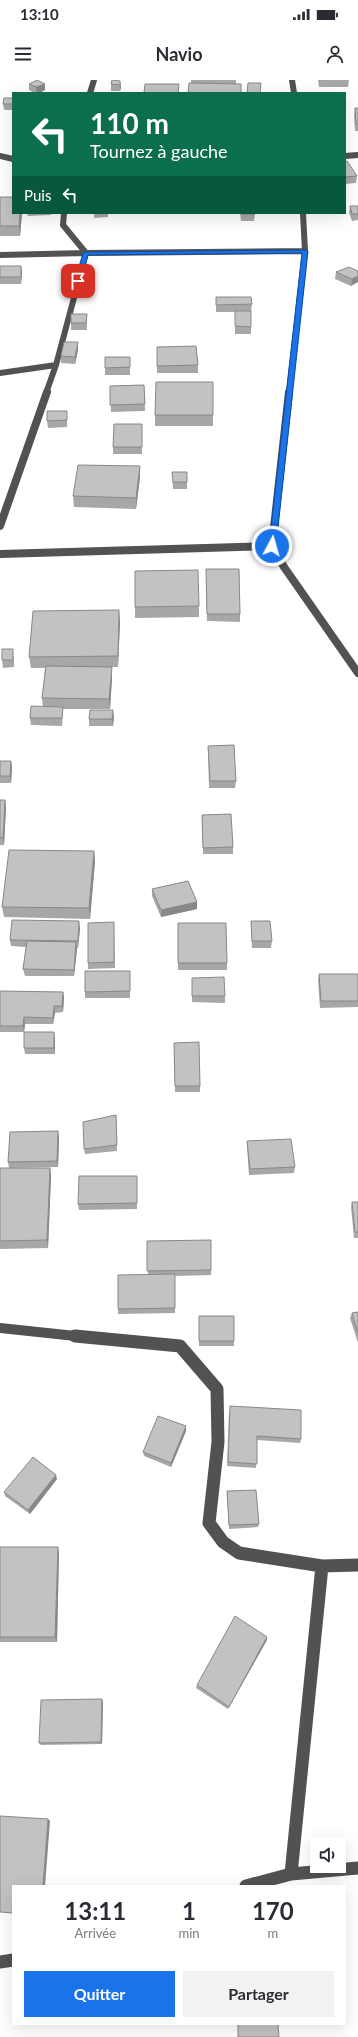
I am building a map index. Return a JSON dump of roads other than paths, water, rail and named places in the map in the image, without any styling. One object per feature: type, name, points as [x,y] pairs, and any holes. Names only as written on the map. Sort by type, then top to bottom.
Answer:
[{"type":"street","points":[[90,92],[94,80]]},
{"type":"street","points":[[292,80],[294,92]]},
{"type":"street","points":[[0,156],[12,159]]},
{"type":"street","points":[[346,156],[358,156]]},
{"type":"street","points":[[64,214],[64,224],[86,253]]},
{"type":"street","points":[[303,214],[305,251],[272,546],[284,567],[358,672]]},
{"type":"street","points":[[0,255],[305,251]]},
{"type":"street","points":[[0,526],[56,365],[86,253]]},
{"type":"street","points":[[0,373],[56,365]]},
{"type":"street","points":[[0,554],[272,546]]},
{"type":"street","points":[[0,1328],[180,1346],[217,1389],[218,1442],[209,1523],[224,1542],[239,1553],[322,1566],[358,1565]]},
{"type":"street","points":[[291,1874],[322,1566]]},
{"type":"street","points":[[250,1885],[291,1874],[358,1868]]},
{"type":"street","points":[[0,1962],[12,1960]]}]
